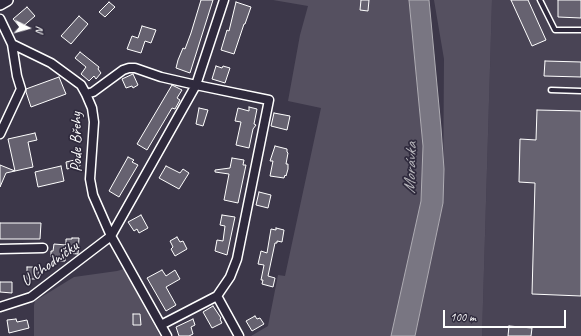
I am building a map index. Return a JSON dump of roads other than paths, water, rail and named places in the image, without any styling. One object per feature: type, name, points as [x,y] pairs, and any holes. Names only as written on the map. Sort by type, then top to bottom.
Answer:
[{"type":"main road","points":[[0,4],[7,0]]},
{"type":"street","points":[[111,236],[196,85],[224,0]]},
{"type":"street","points":[[0,19],[12,44],[17,76],[21,89],[0,134]]},
{"type":"street","points":[[12,44],[51,63],[80,85],[86,94]]},
{"type":"street","name":"Pode Břehy","points":[[166,336],[111,236],[93,195],[90,179],[94,122],[92,108],[86,94],[93,92],[123,70],[129,68],[196,85],[269,100],[237,259],[230,277],[217,296]]},
{"type":"street","name":"U Chodníčku","points":[[0,307],[32,297],[111,236]]},
{"type":"street","name":"U Chodníčku","points":[[0,249],[43,248]]},
{"type":"street","points":[[161,325],[217,296],[239,336]]},
{"type":"lane","points":[[540,0],[555,30],[581,30]]},
{"type":"lane","points":[[551,90],[581,91]]},
{"type":"water label","name":"Morávka","points":[[411,168]]}]
